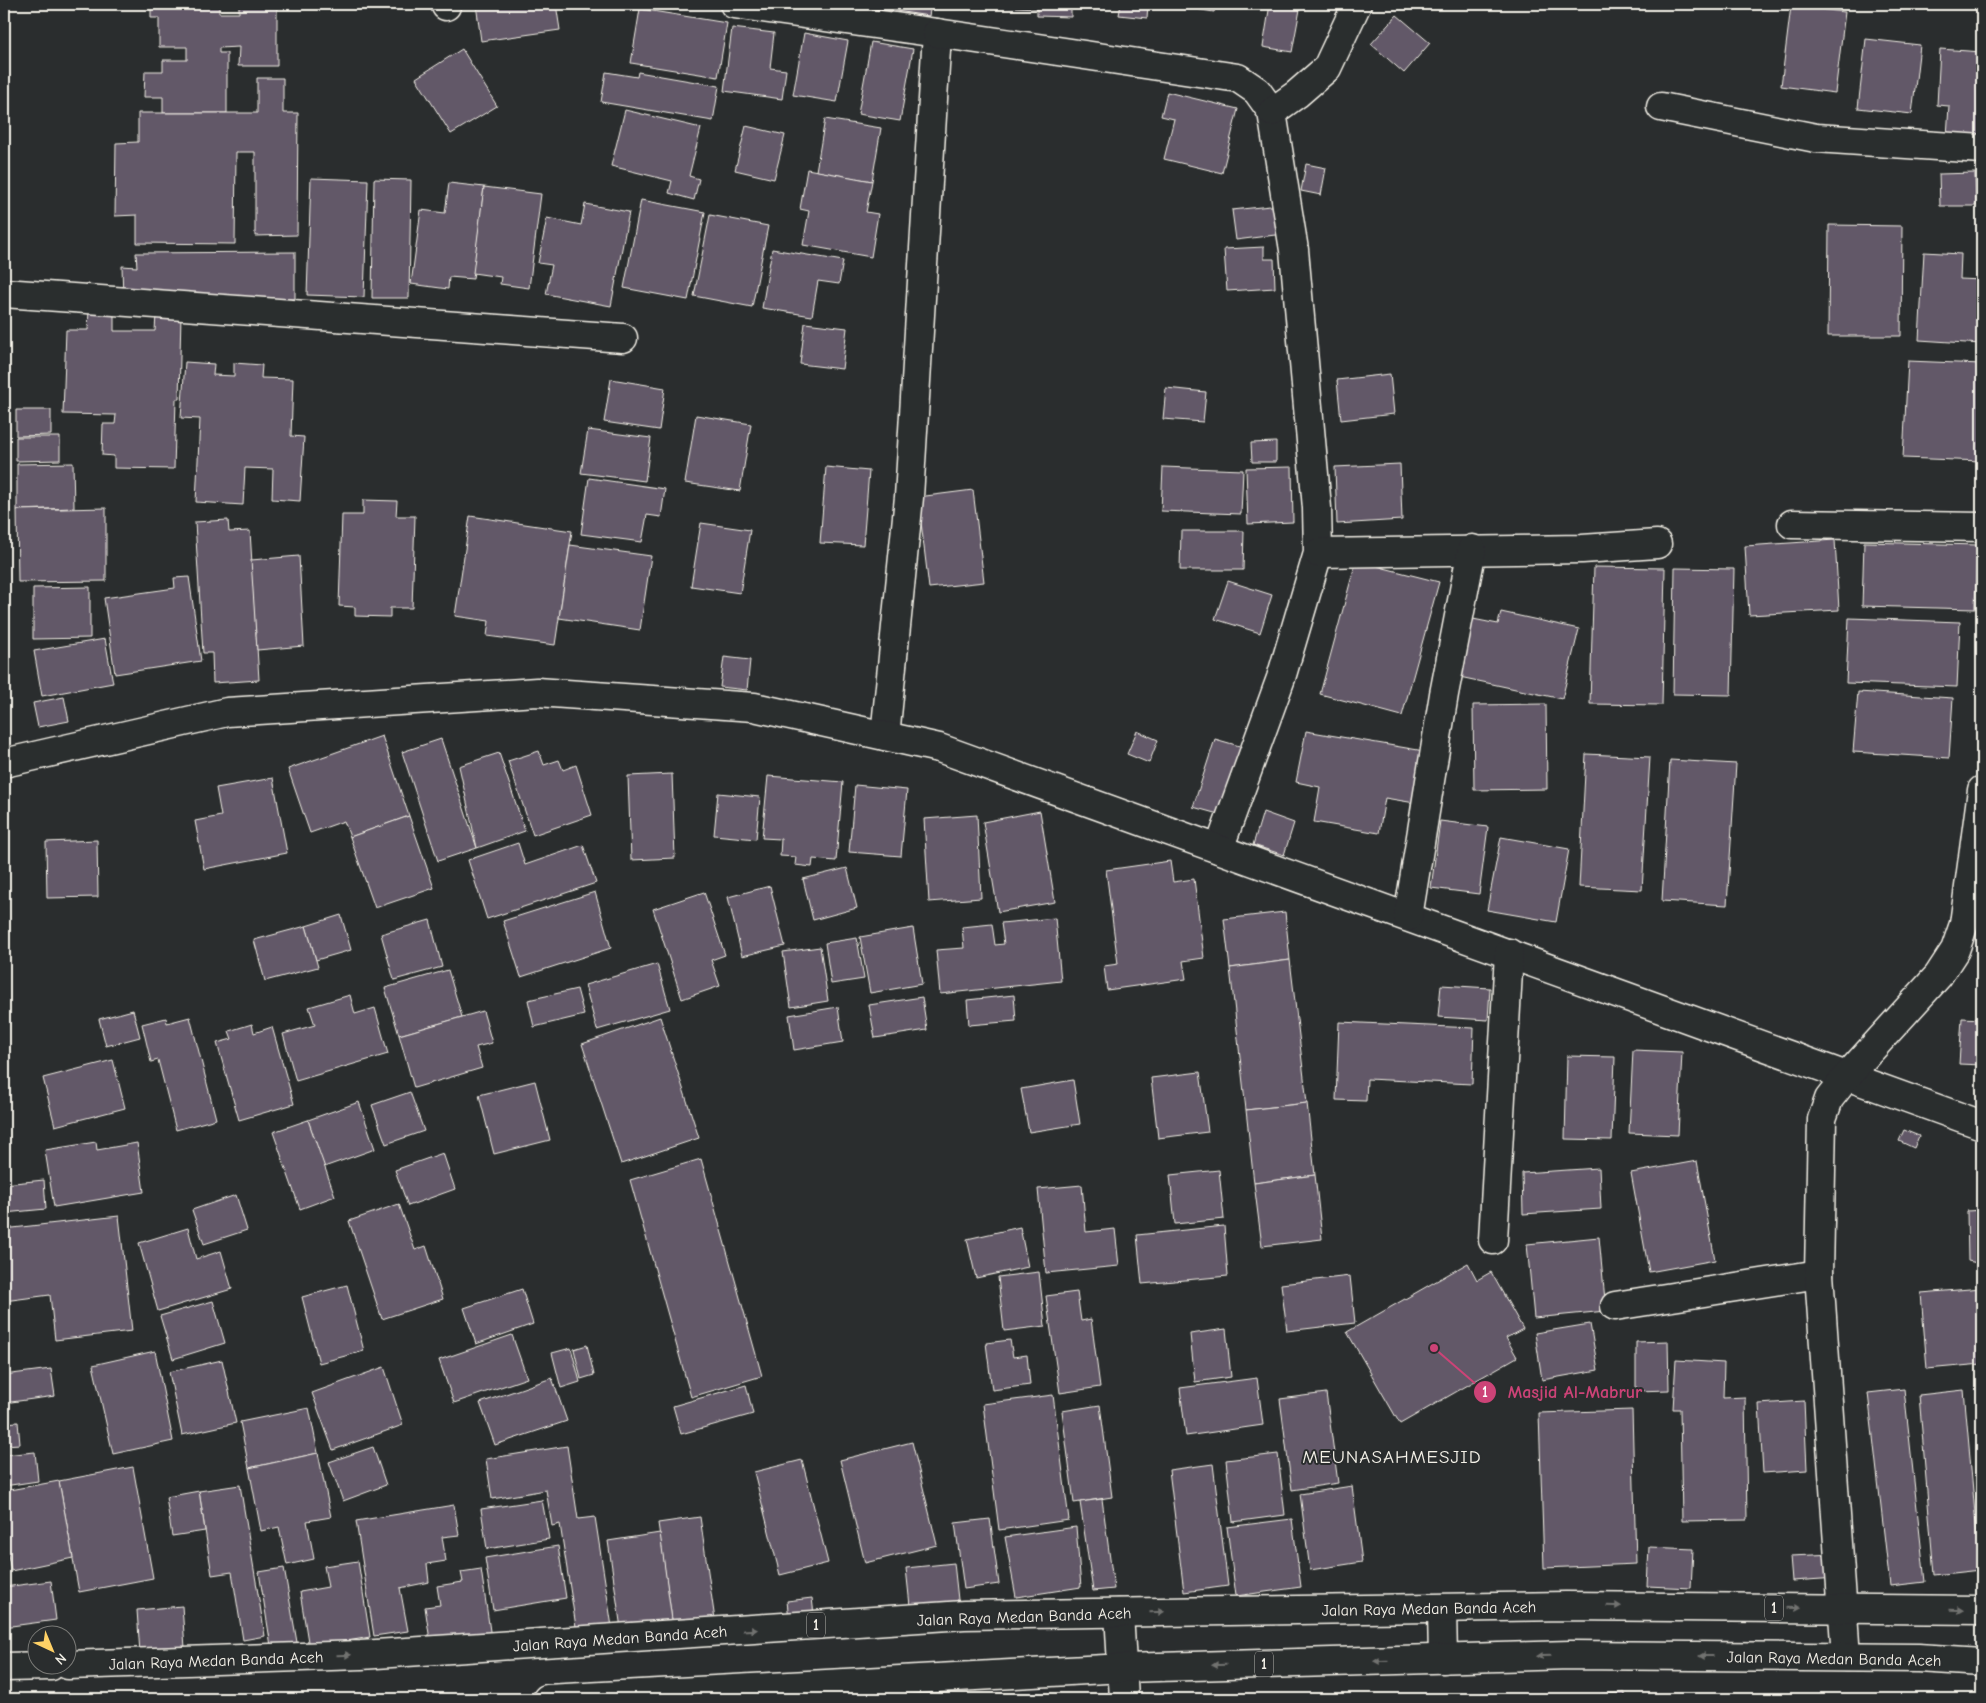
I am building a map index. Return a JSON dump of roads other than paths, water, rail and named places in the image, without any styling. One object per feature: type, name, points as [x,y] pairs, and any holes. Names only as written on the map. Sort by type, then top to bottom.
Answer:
[{"type":"main road","points":[[734,4],[1238,78],[1257,91],[1272,112],[1294,250],[1317,508],[1318,553],[1281,678],[1219,849]]},
{"type":"main road","points":[[1272,112],[1297,94],[1327,68],[1357,4]]},
{"type":"main road","points":[[885,736],[909,497],[938,33]]},
{"type":"main road","points":[[1661,107],[1816,138],[1982,149]]},
{"type":"main road","points":[[4,293],[623,338]]},
{"type":"main road","points":[[1792,524],[1982,527]]},
{"type":"main road","points":[[1318,553],[1472,549],[1582,549],[1657,544]]},
{"type":"main road","points":[[1408,917],[1444,694],[1472,549]]},
{"type":"main road","points":[[4,763],[227,712],[537,692],[754,707],[939,748],[1982,1125]]},
{"type":"main road","points":[[1846,1658],[1819,1274],[1822,1119],[1829,1099],[1848,1075],[1938,976],[1954,950],[1964,924],[1982,790]]},
{"type":"main road","points":[[1493,1240],[1509,953]]},
{"type":"main road","points":[[1615,1306],[1819,1274]]},
{"type":"main road","name":"Jalan Raya Medan Banda Aceh","points":[[78,1665],[370,1654],[964,1615],[1566,1606],[1982,1610]]},
{"type":"main road","points":[[1442,1609],[1444,1659]]},
{"type":"main road","points":[[1119,1613],[1124,1668],[1124,1699]]},
{"type":"main road","name":"Jalan Raya Medan Banda Aceh","points":[[547,1699],[1124,1668],[1570,1655],[1846,1658],[1982,1662]]},
{"type":"main road","points":[[4,1667],[28,1666]]},
{"type":"place","name":"Masjid Al-Mabrur","points":[[1434,1348]]},
{"type":"district","name":"MEUNASAHMESJID","points":[[1392,1456]]}]
